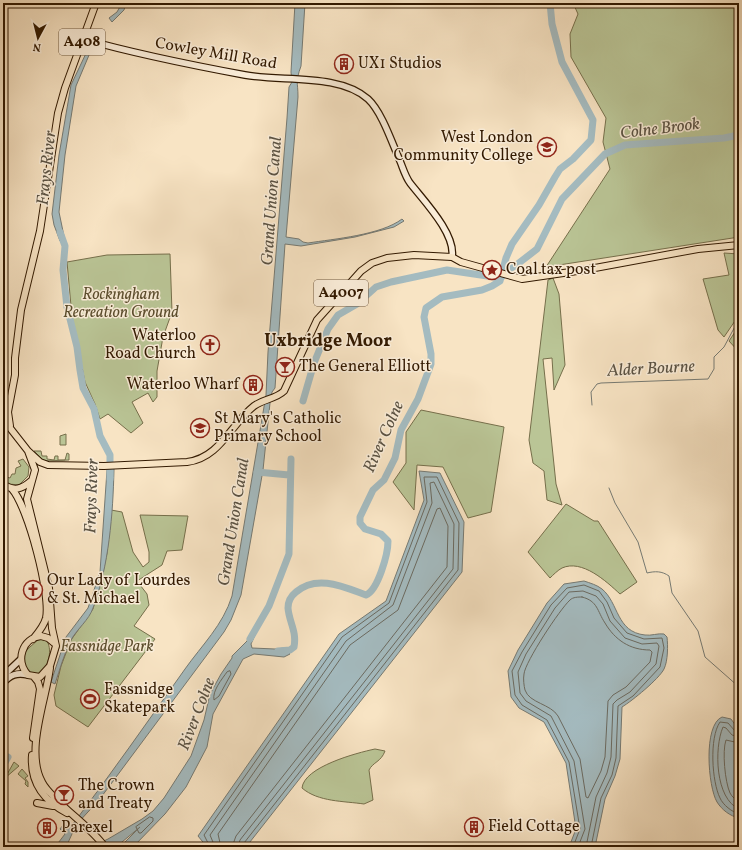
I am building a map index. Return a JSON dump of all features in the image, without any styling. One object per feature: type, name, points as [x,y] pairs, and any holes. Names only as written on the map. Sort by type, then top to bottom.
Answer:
[{"type":"main road","name":"A408","points":[[10,426],[8,416],[15,375],[16,344],[21,310],[42,223],[58,113],[65,88],[87,40],[96,3]]},
{"type":"main road","name":"A4007","points":[[48,465],[107,466],[187,462],[199,460],[216,447],[250,410],[259,403],[281,394],[287,385],[317,320],[361,271],[372,263],[387,258],[414,255],[452,257],[461,262],[522,279],[698,249],[739,245]]},
{"type":"main road","points":[[3,405],[10,398]]},
{"type":"main road","points":[[3,419],[10,426],[28,452],[33,463],[35,474]]},
{"type":"main road","points":[[28,452],[40,462],[48,465]]},
{"type":"main road","points":[[48,465],[35,474],[31,481],[27,499],[50,588],[54,643],[56,650],[50,666],[38,735],[36,760],[42,784],[72,816],[103,844]]},
{"type":"main road","points":[[12,489],[22,488],[31,481]]},
{"type":"main road","points":[[3,484],[12,489],[18,496],[26,515],[44,582],[46,596],[46,620],[21,653],[20,660],[21,666],[38,682],[40,689],[32,758],[34,779],[40,791],[56,807]]},
{"type":"main road","points":[[31,641],[38,637],[45,636],[54,643]]},
{"type":"main road","points":[[31,676],[40,677],[50,666]]},
{"type":"main road","points":[[37,802],[56,807],[72,816]]},
{"type":"street","name":"Cowley Mill Road","points":[[87,40],[116,49],[247,76],[321,81],[341,85],[362,94],[369,100],[379,116],[408,180],[447,233],[453,247],[452,257]]},
{"type":"street","points":[[3,676],[20,660]]},
{"type":"street","points":[[3,683],[9,676],[14,674],[31,676]]},
{"type":"green space","points":[[573,3],[739,3],[739,237],[546,267],[610,169],[603,142],[606,118],[571,57],[570,34],[578,14]]},
{"type":"green space","points":[[724,253],[739,254],[739,315],[724,337],[718,330],[703,279],[729,275]]},
{"type":"green space","name":"Rockingham Recreation Ground","points":[[170,254],[172,312],[163,337],[157,371],[157,397],[153,402],[148,393],[132,402],[143,423],[131,433],[108,414],[100,419],[85,382],[72,317],[67,262],[107,255]]},
{"type":"green space","points":[[553,278],[559,294],[565,365],[554,390],[552,358],[543,359],[556,484],[562,505],[547,500],[544,471],[533,463],[529,440],[548,280]]},
{"type":"green space","points":[[739,326],[739,352],[729,341]]},
{"type":"green space","points":[[421,410],[504,427],[491,512],[468,518],[443,467],[417,465],[414,510],[393,482],[406,463],[406,432]]},
{"type":"green space","points":[[66,434],[66,445],[60,445],[60,436]]},
{"type":"green space","points":[[34,451],[41,451],[42,456],[47,456],[47,459],[54,460],[55,456],[58,456],[58,460],[65,460],[67,453],[69,454],[69,460],[44,461]]},
{"type":"green space","points":[[23,459],[29,467],[28,476],[19,485],[9,484],[3,480],[3,476],[10,478],[12,474],[15,474],[16,468],[21,466],[18,461]]},
{"type":"green space","points":[[566,504],[594,521],[598,521],[637,582],[620,594],[601,578],[578,566],[562,568],[550,578],[528,552]]},
{"type":"green space","name":"Fassnidge Park","points":[[111,510],[122,512],[133,552],[143,567],[149,562],[149,552],[140,515],[188,516],[182,550],[167,551],[162,565],[137,581],[147,594],[149,605],[134,626],[155,639],[88,727],[56,706],[54,695],[61,666],[71,640],[93,609],[107,553]]},
{"type":"green space","points":[[39,639],[47,641],[50,650],[47,665],[41,673],[37,675],[27,672],[22,654]]},
{"type":"green space","points":[[375,749],[385,751],[369,770],[373,800],[364,804],[332,800],[308,793],[302,788],[305,780],[321,767],[356,754]]},
{"type":"green space","points":[[14,762],[19,766],[5,778]]},
{"type":"green space","points":[[22,769],[28,776],[25,778],[28,782],[28,787],[25,784],[26,781],[18,774]]},
{"type":"water","points":[[122,3],[126,3],[124,10],[112,22],[109,18],[117,12]]},
{"type":"water","points":[[295,3],[305,3],[301,66],[297,79],[298,97],[286,237],[299,239],[308,243],[370,233],[402,219],[404,221],[394,227],[355,237],[301,246],[285,244],[275,388],[272,392],[270,403],[263,470],[241,595],[231,620],[224,632],[99,800],[76,825],[67,845],[65,847],[55,847],[65,834],[60,829],[63,825],[70,826],[73,824],[185,669],[218,626],[232,596],[266,395],[268,352],[289,87],[292,82],[291,72]]},
{"type":"water","points":[[89,47],[92,48],[76,86],[65,155],[59,212],[65,241],[60,241],[54,225],[52,214],[59,155],[71,85]]},
{"type":"water","points":[[114,469],[113,504],[103,575],[91,612],[71,640],[55,684],[51,682],[66,637],[88,608],[100,572],[107,470]]},
{"type":"water","points":[[419,471],[440,473],[464,522],[462,572],[246,847],[207,847],[198,836],[339,634],[386,601],[424,500]]},
{"type":"water","points":[[584,581],[602,589],[608,595],[623,623],[628,629],[645,635],[664,634],[667,637],[668,644],[664,669],[645,690],[622,707],[620,759],[615,776],[605,799],[595,847],[569,847],[576,829],[566,763],[544,722],[519,708],[511,697],[508,671],[518,650],[547,603],[564,584]]},
{"type":"water","points":[[253,631],[256,633],[251,644],[252,648],[285,648],[290,654],[284,657],[254,654],[243,659],[213,714],[207,747],[186,787],[165,814],[133,847],[120,847],[140,827],[116,847],[91,847],[142,819],[153,811],[164,798],[191,756],[204,720],[210,694],[232,656],[247,641]]},
{"type":"water","points":[[722,717],[731,719],[739,730],[739,818],[729,814],[719,805],[711,784],[709,757],[710,743],[716,722]]},
{"type":"waterway","name":"River Colne","points":[[278,651],[290,650],[294,647],[294,631],[288,608],[290,599],[296,592],[304,587],[322,583],[340,586],[366,595],[370,592],[382,571],[388,541],[381,534],[365,529],[360,523],[360,517],[373,490],[384,480],[395,458],[401,430],[418,399],[431,364],[431,354],[424,317],[426,308],[442,297],[482,290],[500,281],[506,258],[512,244],[539,205],[560,169],[573,159],[591,140],[593,120],[562,62],[552,24],[550,3]]},
{"type":"waterway","name":"Colne Brook","points":[[303,401],[314,363],[328,329],[338,315],[357,304],[376,287],[391,282],[447,270],[501,278],[507,270],[515,266],[537,249],[562,199],[605,154],[625,145],[724,138],[739,135]]},
{"type":"waterway","name":"Frays River","points":[[60,232],[65,246],[63,270],[67,307],[77,347],[83,388],[94,409],[100,436],[110,455],[110,479]]},
{"type":"waterway","name":"Alder Bourne","points":[[592,405],[591,392],[597,384],[601,383],[708,379],[714,369],[714,357],[724,347],[739,319]]},
{"type":"waterway","name":"River Colne","points":[[250,639],[269,606],[289,554],[291,459]]},
{"type":"waterway","name":"Grand Union Canal","points":[[257,472],[289,475]]},
{"type":"waterway","name":"Alder Bourne","points":[[609,488],[615,503],[638,542],[647,573],[658,572],[669,576],[672,593],[698,631],[705,657],[739,687]]},
{"type":"waterway","name":"Frays River","points":[[3,766],[8,757]]},
{"type":"place","name":"UX1 Studios","points":[[344,64]]},
{"type":"place","name":"West London Community College","points":[[547,147]]},
{"type":"place","name":"Coal tax post","points":[[492,270]]},
{"type":"place","name":"Waterloo Road Church","points":[[210,345]]},
{"type":"place","name":"The General Elliott","points":[[285,367]]},
{"type":"place","name":"Waterloo Wharf","points":[[253,385]]},
{"type":"place","name":"St Mary's Catholic Primary School","points":[[200,428]]},
{"type":"place","name":"Our Lady of Lourdes & St. Michael","points":[[33,590]]},
{"type":"place","name":"Fassnidge Skatepark","points":[[90,699]]},
{"type":"place","name":"The Crown and Treaty","points":[[64,795]]},
{"type":"place","name":"Field Cottage","points":[[474,827]]},
{"type":"place","name":"Parexel","points":[[47,828]]},
{"type":"district","name":"Uxbridge Moor","points":[[328,341]]}]
